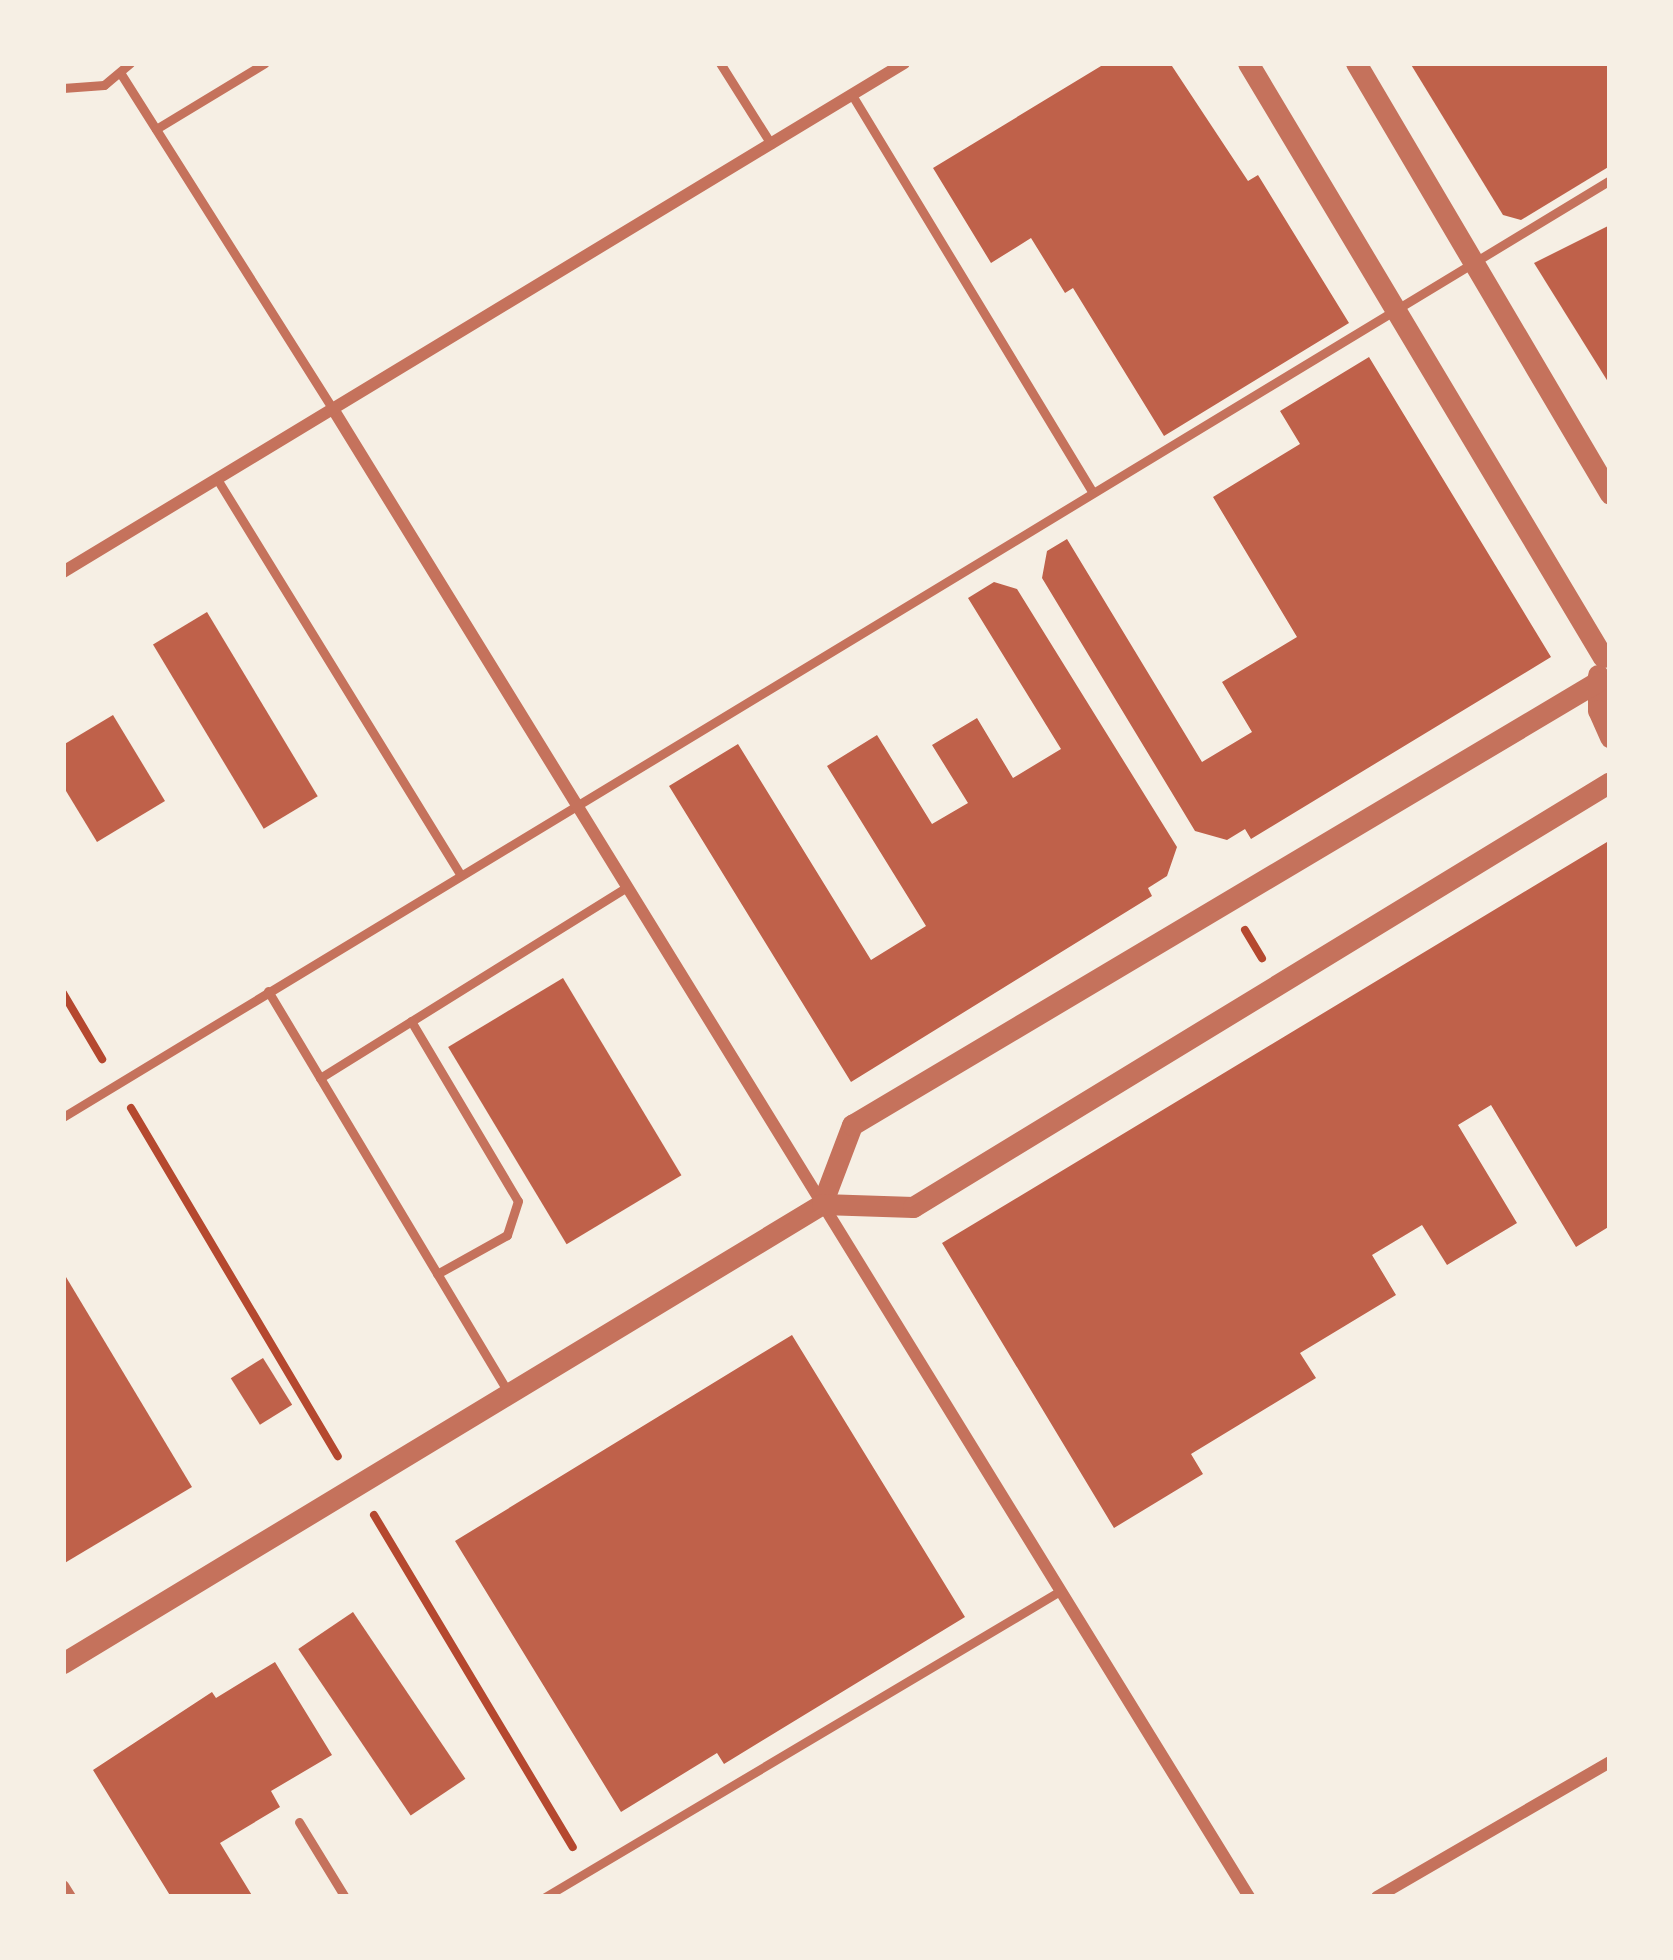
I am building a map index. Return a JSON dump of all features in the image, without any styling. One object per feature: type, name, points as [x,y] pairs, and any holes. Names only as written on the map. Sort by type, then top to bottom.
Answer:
[{"type":"street","points":[[63,572],[904,63]]},
{"type":"street","points":[[1248,63],[1607,651],[1597,682],[1610,737]]},
{"type":"street","points":[[1356,63],[1610,494]]},
{"type":"street","points":[[333,409],[1249,1897]]},
{"type":"street","points":[[822,1204],[852,1125],[1597,682]]},
{"type":"street","points":[[63,1663],[822,1204],[913,1208],[1610,782]]},
{"type":"street","points":[[1377,1897],[1610,1762]]},
{"type":"street","points":[[63,1886],[70,1897]]},
{"type":"lane","points":[[63,88],[85,90],[121,74],[130,63]]},
{"type":"lane","points":[[156,130],[265,63]]},
{"type":"lane","points":[[719,63],[771,144]]},
{"type":"lane","points":[[121,74],[333,409]]},
{"type":"lane","points":[[852,95],[1092,493]]},
{"type":"lane","points":[[63,1117],[574,801],[647,766],[1610,180]]},
{"type":"lane","points":[[217,479],[459,873]]},
{"type":"lane","points":[[320,1078],[627,886]]},
{"type":"lane","points":[[268,991],[509,1394]]},
{"type":"lane","points":[[411,1021],[518,1201],[507,1235],[437,1274]]},
{"type":"lane","points":[[544,1897],[1060,1592]]},
{"type":"lane","points":[[299,1822],[345,1897]]},
{"type":"path","points":[[1241,922],[1263,959]]},
{"type":"path","points":[[63,993],[100,1056]]},
{"type":"path","points":[[134,1112],[324,1433]]},
{"type":"path","points":[[392,1546],[587,1871]]},
{"type":"building","points":[[1106,63],[1170,63],[1248,181],[1258,175],[1349,323],[1164,436],[1073,288],[1065,293],[1031,238],[991,263],[933,168]]},
{"type":"building","points":[[1410,63],[1610,63],[1610,166],[1521,220],[1503,215]]},
{"type":"building","points":[[1610,225],[1610,385],[1534,263]]},
{"type":"building","points":[[1369,357],[1551,657],[1251,839],[1245,829],[1227,840],[1195,831],[1042,578],[1047,551],[1067,539],[1202,762],[1252,732],[1222,682],[1297,637],[1213,497],[1300,444],[1280,411]]},
{"type":"building","points":[[994,582],[1017,589],[1177,847],[1167,876],[1148,888],[1152,896],[851,1082],[669,786],[738,744],[871,960],[926,926],[827,766],[877,735],[932,824],[968,803],[932,745],[977,718],[1013,778],[1061,749],[968,598]]},
{"type":"building","points":[[207,612],[318,796],[264,829],[153,644]]},
{"type":"building","points":[[113,715],[165,801],[97,842],[63,786],[63,745]]},
{"type":"building","points":[[1607,842],[1610,1226],[1576,1247],[1491,1105],[1458,1125],[1517,1223],[1447,1265],[1422,1225],[1372,1255],[1396,1295],[1300,1353],[1316,1378],[1191,1454],[1203,1474],[1114,1528],[942,1243]]},
{"type":"building","points":[[563,978],[681,1175],[567,1244],[448,1047]]},
{"type":"building","points":[[63,1272],[192,1487],[63,1564]]},
{"type":"building","points":[[792,1335],[965,1617],[724,1764],[717,1753],[621,1812],[455,1541]]},
{"type":"building","points":[[263,1358],[292,1405],[260,1425],[231,1378]]},
{"type":"building","points":[[353,1612],[465,1779],[411,1816],[298,1649]]},
{"type":"building","points":[[275,1662],[332,1755],[271,1791],[280,1807],[220,1843],[253,1897],[171,1897],[93,1770],[212,1692],[216,1698]]}]
